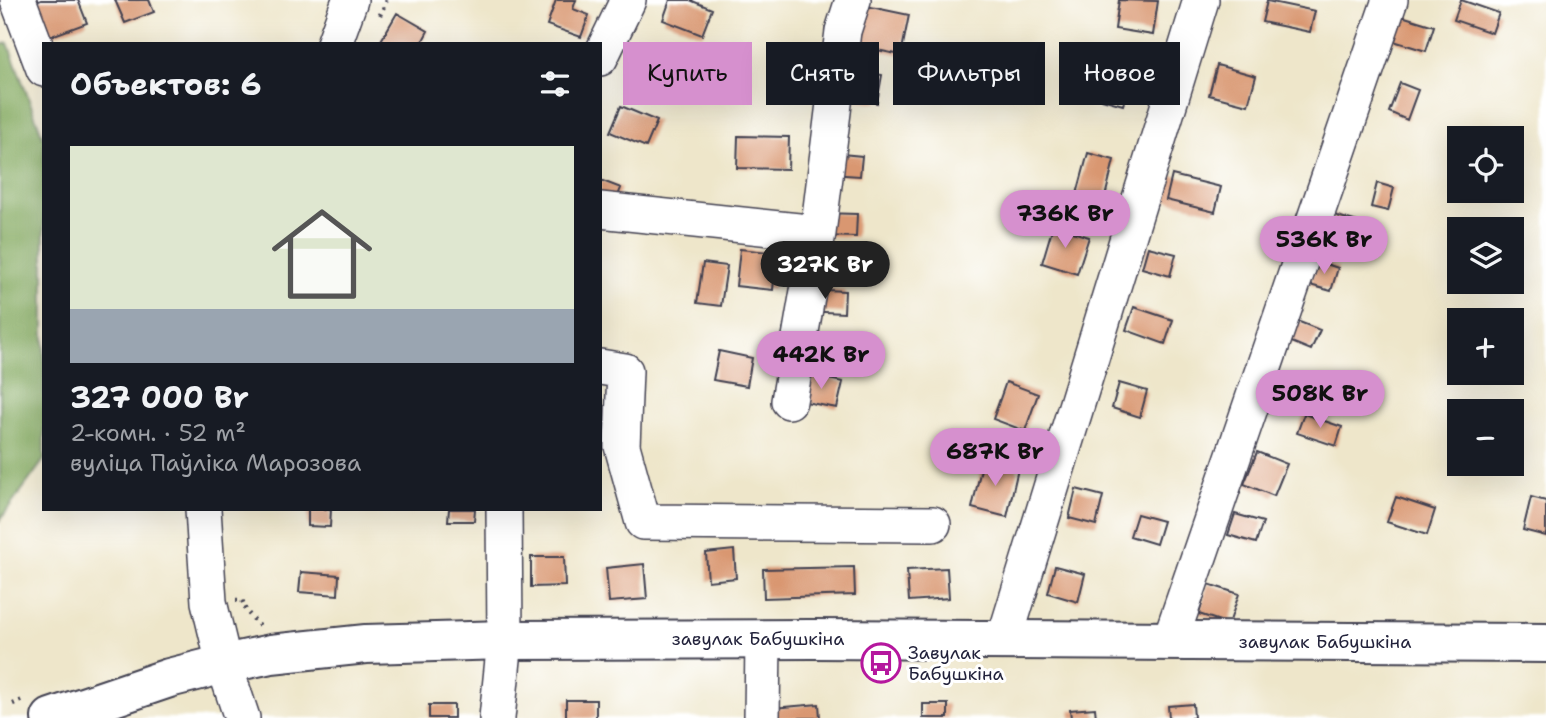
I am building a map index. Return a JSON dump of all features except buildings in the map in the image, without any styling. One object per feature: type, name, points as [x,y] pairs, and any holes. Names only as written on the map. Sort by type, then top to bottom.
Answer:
[{"type":"main road","name":"завулак Бабушкіна","points":[[51,718],[169,678],[224,664],[271,654],[366,644],[505,640],[1546,643]]},
{"type":"street","points":[[18,0],[42,64]]},
{"type":"street","points":[[602,54],[628,0]]},
{"type":"street","points":[[789,401],[818,233],[843,31],[853,0]]},
{"type":"street","points":[[1004,641],[1201,0]]},
{"type":"street","points":[[1170,641],[1390,0]]},
{"type":"street","points":[[336,42],[365,8]]},
{"type":"street","points":[[602,209],[818,233]]},
{"type":"street","points":[[602,367],[625,371],[622,446],[643,522],[933,524]]},
{"type":"street","points":[[203,511],[209,602],[224,664],[242,718]]},
{"type":"street","points":[[497,718],[505,640],[504,511]]},
{"type":"street","points":[[762,718],[763,640]]},
{"type":"path","points":[[365,8],[387,0]]},
{"type":"green space","points":[[8,43],[42,135],[42,463],[0,520],[0,45]]},
{"type":"place","name":"Завулак Бабушкіна","points":[[881,663]]}]
